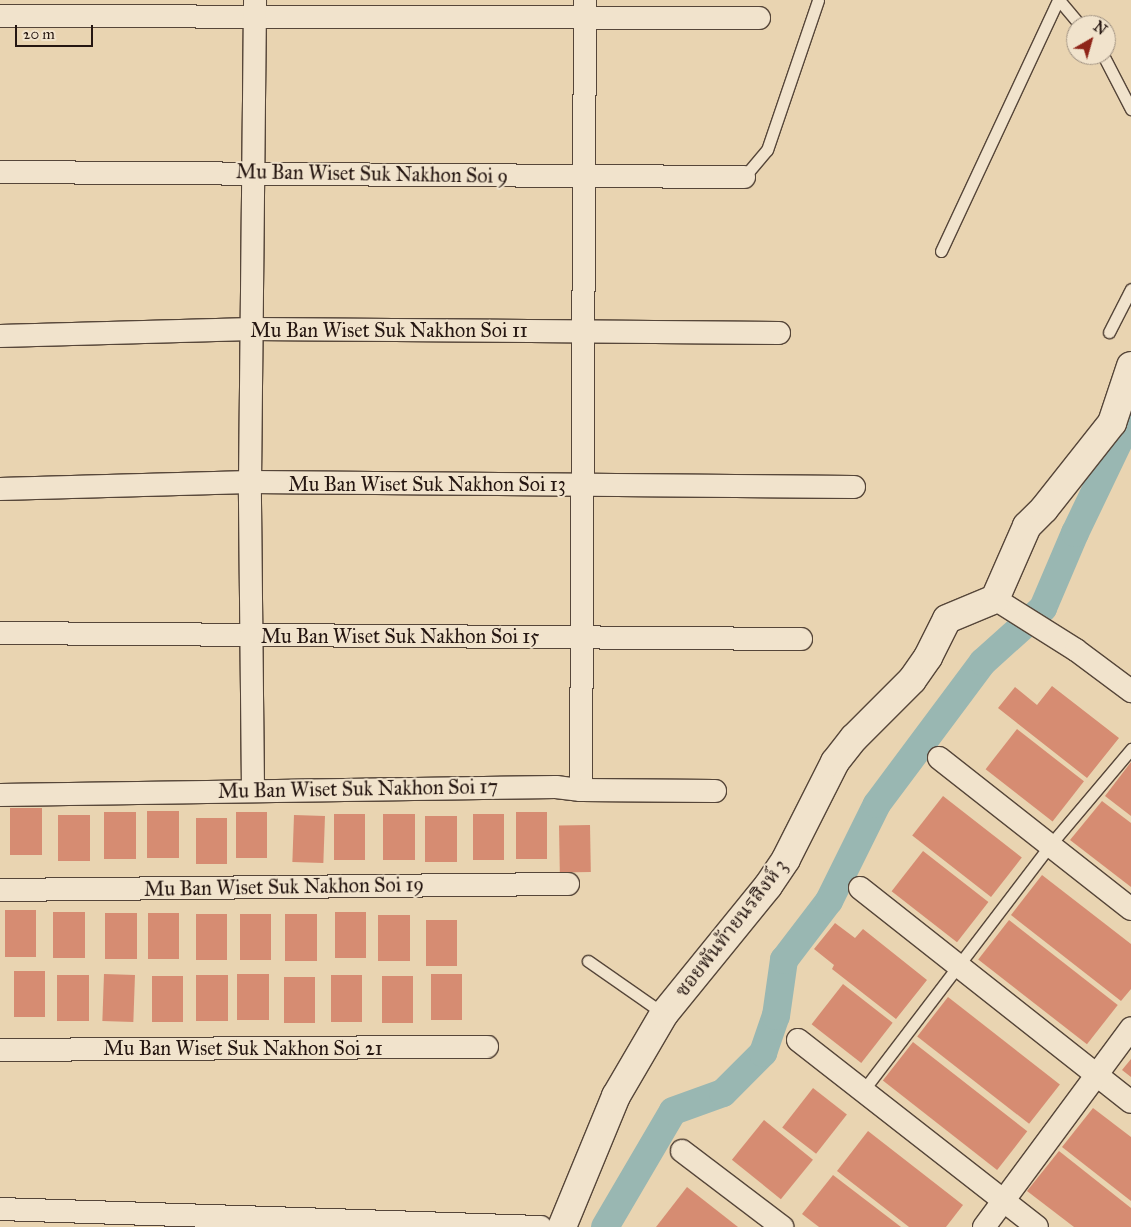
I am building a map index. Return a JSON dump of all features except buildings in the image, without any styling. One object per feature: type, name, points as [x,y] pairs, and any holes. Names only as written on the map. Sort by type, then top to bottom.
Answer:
[{"type":"street","points":[[253,789],[250,482],[255,7]]},
{"type":"street","points":[[0,16],[255,7],[585,8],[759,18]]},
{"type":"street","points":[[581,790],[585,8]]},
{"type":"street","name":"Mu Ban Wiset Suk Nakhon Soi 9","points":[[0,172],[744,177]]},
{"type":"street","name":"Mu Ban Wiset Suk Nakhon Soi 11","points":[[0,336],[252,329],[779,333]]},
{"type":"street","points":[[1131,366],[1112,423],[1044,509],[1027,526],[995,599],[1076,650],[1131,691]]},
{"type":"street","name":"Mu Ban Wiset Suk Nakhon Soi 13","points":[[0,489],[250,482],[854,487]]},
{"type":"street","name":"ซอยพันท้ายนรสิงห์ 3","points":[[562,1227],[616,1096],[664,1014],[768,886],[786,859],[835,762],[854,738],[912,680],[928,657],[947,619],[995,599]]},
{"type":"street","name":"Mu Ban Wiset Suk Nakhon Soi 15","points":[[0,633],[801,639]]},
{"type":"street","points":[[938,758],[1131,908]]},
{"type":"street","name":"Mu Ban Wiset Suk Nakhon Soi 17","points":[[0,795],[253,789],[556,787],[581,790],[715,791]]},
{"type":"street","name":"Mu Ban Wiset Suk Nakhon Soi 19","points":[[0,890],[568,884]]},
{"type":"street","points":[[860,888],[1131,1102]]},
{"type":"street","points":[[984,1227],[1131,1028]]},
{"type":"street","points":[[798,1040],[862,1092],[1037,1227]]},
{"type":"street","name":"Mu Ban Wiset Suk Nakhon Soi 21","points":[[0,1050],[487,1046]]},
{"type":"street","points":[[682,1151],[782,1227]]},
{"type":"street","points":[[0,1209],[541,1227]]},
{"type":"lane","points":[[744,177],[767,150],[818,0]]},
{"type":"lane","points":[[940,251],[1058,0],[1071,15]]},
{"type":"lane","points":[[1108,65],[1131,110]]},
{"type":"lane","points":[[1109,332],[1131,290]]},
{"type":"lane","points":[[862,1092],[1050,845],[1131,749]]},
{"type":"lane","points":[[588,961],[664,1014]]},
{"type":"waterway","points":[[605,1227],[673,1111],[723,1093],[763,1053],[776,1016],[784,960],[829,901],[877,804],[983,662],[1043,608],[1075,533],[1131,416]]}]
